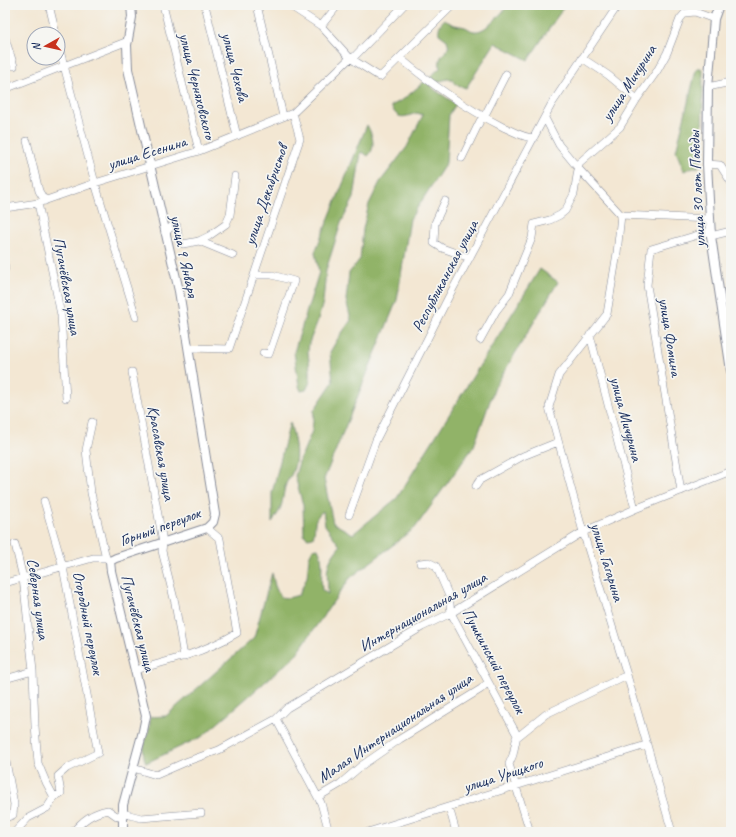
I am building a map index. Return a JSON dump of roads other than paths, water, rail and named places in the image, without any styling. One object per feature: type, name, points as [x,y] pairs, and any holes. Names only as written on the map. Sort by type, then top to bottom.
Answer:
[{"type":"main road","name":"улица 9 Января","points":[[131,5],[132,17],[128,41],[128,69],[179,291],[215,514]]},
{"type":"main road","name":"улица 30 лет Победы","points":[[719,5],[714,19],[708,87],[707,164],[711,233],[731,371]]},
{"type":"main road","name":"Горный переулок","points":[[108,560],[207,528],[213,522],[215,514]]},
{"type":"main road","name":"Пугачёвская улица","points":[[108,560],[146,716],[122,813],[123,832]]},
{"type":"street","points":[[49,5],[54,26]]},
{"type":"street","name":"улица Черняховского","points":[[163,5],[199,151]]},
{"type":"street","name":"улица Чехова","points":[[205,5],[237,136]]},
{"type":"street","points":[[257,5],[283,116]]},
{"type":"street","points":[[290,5],[321,26],[350,58],[380,77],[453,5]]},
{"type":"street","points":[[321,26],[338,5]]},
{"type":"street","points":[[293,113],[350,58],[354,57],[404,5]]},
{"type":"street","name":"Республиканская улица","points":[[349,515],[376,440],[418,356],[551,105],[618,5]]},
{"type":"street","name":"улица Мичурина","points":[[578,168],[579,163],[620,126],[657,71],[667,53],[680,19],[685,13],[695,12],[714,19]]},
{"type":"street","points":[[5,38],[14,66]]},
{"type":"street","points":[[66,65],[128,41]]},
{"type":"street","points":[[400,58],[436,86],[484,117],[521,136],[534,138]]},
{"type":"street","points":[[582,58],[608,75],[637,99]]},
{"type":"street","points":[[5,91],[10,87],[64,66],[95,183],[136,317]]},
{"type":"street","points":[[462,158],[480,121],[484,117],[506,74]]},
{"type":"street","points":[[708,87],[731,82]]},
{"type":"street","name":"улица Есенина","points":[[5,208],[41,202],[95,183],[199,151],[293,113]]},
{"type":"street","name":"улица Декабристов","points":[[189,348],[229,349],[300,139],[293,113]]},
{"type":"street","points":[[545,118],[559,145],[621,215],[710,219]]},
{"type":"street","name":"Пугачёвская улица","points":[[27,141],[39,191],[61,314],[66,398]]},
{"type":"street","points":[[707,164],[720,165],[731,182]]},
{"type":"street","points":[[480,340],[496,312],[509,294],[532,238],[534,224],[550,220],[565,211],[576,188],[578,168]]},
{"type":"street","points":[[165,233],[173,225],[177,226],[180,241],[183,244],[199,241],[226,224],[230,215],[235,176]]},
{"type":"street","points":[[445,201],[435,223],[434,243],[442,248],[470,258]]},
{"type":"street","name":"улица Гагарина","points":[[621,215],[617,253],[607,314],[558,375],[549,407],[583,532],[627,675],[672,832]]},
{"type":"street","points":[[711,233],[731,231]]},
{"type":"street","name":"улица Фомина","points":[[681,491],[647,285],[651,249],[711,233]]},
{"type":"street","points":[[199,241],[233,255]]},
{"type":"street","points":[[254,276],[272,275],[294,281],[269,354],[263,353]]},
{"type":"street","name":"улица Мичурина","points":[[590,335],[635,509]]},
{"type":"street","name":"Красавская улица","points":[[132,372],[163,542],[162,551],[175,602],[184,657]]},
{"type":"street","name":"Пугачёвская улица","points":[[92,422],[86,450],[90,493],[108,560]]},
{"type":"street","points":[[476,486],[480,480],[523,456],[558,442]]},
{"type":"street","name":"Интернациональная улица","points":[[133,768],[156,775],[188,761],[219,750],[276,719],[287,708],[422,627],[451,613],[583,532],[635,509],[731,471]]},
{"type":"street","name":"Огородный переулок","points":[[44,501],[63,567],[98,753],[67,768],[58,776],[61,793],[54,797]]},
{"type":"street","points":[[135,670],[184,657],[222,642],[236,633],[220,539],[207,528]]},
{"type":"street","name":"Северная улица","points":[[15,544],[23,578],[33,670],[38,763],[54,797]]},
{"type":"street","name":"Горный переулок","points":[[5,583],[93,558],[108,560]]},
{"type":"street","name":"Пушкинский переулок","points":[[420,563],[428,562],[436,566],[449,596],[451,613],[516,735],[513,755],[509,764],[530,832]]},
{"type":"street","points":[[5,679],[33,670]]},
{"type":"street","points":[[516,738],[546,714],[627,675]]},
{"type":"street","name":"Малая Интернациональная улица","points":[[318,797],[340,784],[360,766],[400,739],[481,689],[488,682]]},
{"type":"street","points":[[276,719],[321,803],[329,832]]},
{"type":"street","name":"улица Урицкого","points":[[368,832],[390,829],[449,807],[646,745]]},
{"type":"street","points":[[5,756],[14,804],[13,815],[5,818]]},
{"type":"street","points":[[15,832],[28,818],[47,808],[54,797]]},
{"type":"street","points":[[449,807],[456,832]]},
{"type":"street","points":[[73,832],[89,816],[108,810],[118,816],[122,813],[141,818],[200,813]]}]
